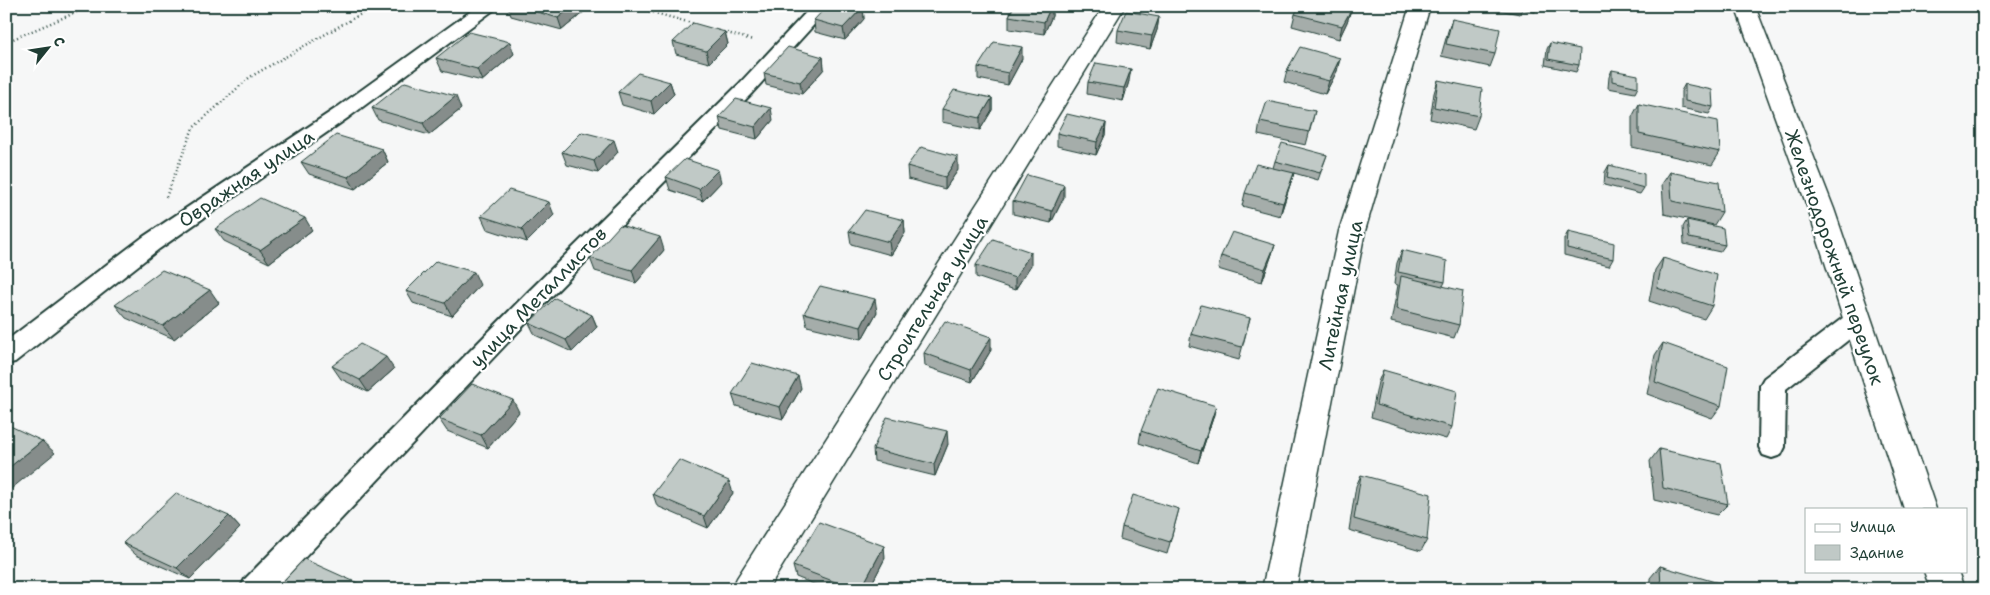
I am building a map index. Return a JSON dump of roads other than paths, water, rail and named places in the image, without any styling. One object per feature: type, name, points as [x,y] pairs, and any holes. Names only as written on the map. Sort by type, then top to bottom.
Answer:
[{"type":"street","name":"Строительная улица","points":[[749,589],[1115,6]]},
{"type":"street","name":"Литейная улица","points":[[1279,589],[1352,231],[1420,6]]},
{"type":"street","name":"Железнодорожный переулок","points":[[1745,6],[1821,208],[1920,508]]},
{"type":"street","points":[[1941,572],[1947,589]]},
{"type":"lane","name":"Овражная улица","points":[[6,355],[151,243],[342,113],[490,6]]},
{"type":"lane","name":"улица Металлистов","points":[[255,589],[530,305],[738,96],[822,6]]},
{"type":"lane","points":[[1772,447],[1773,385],[1857,320]]}]
